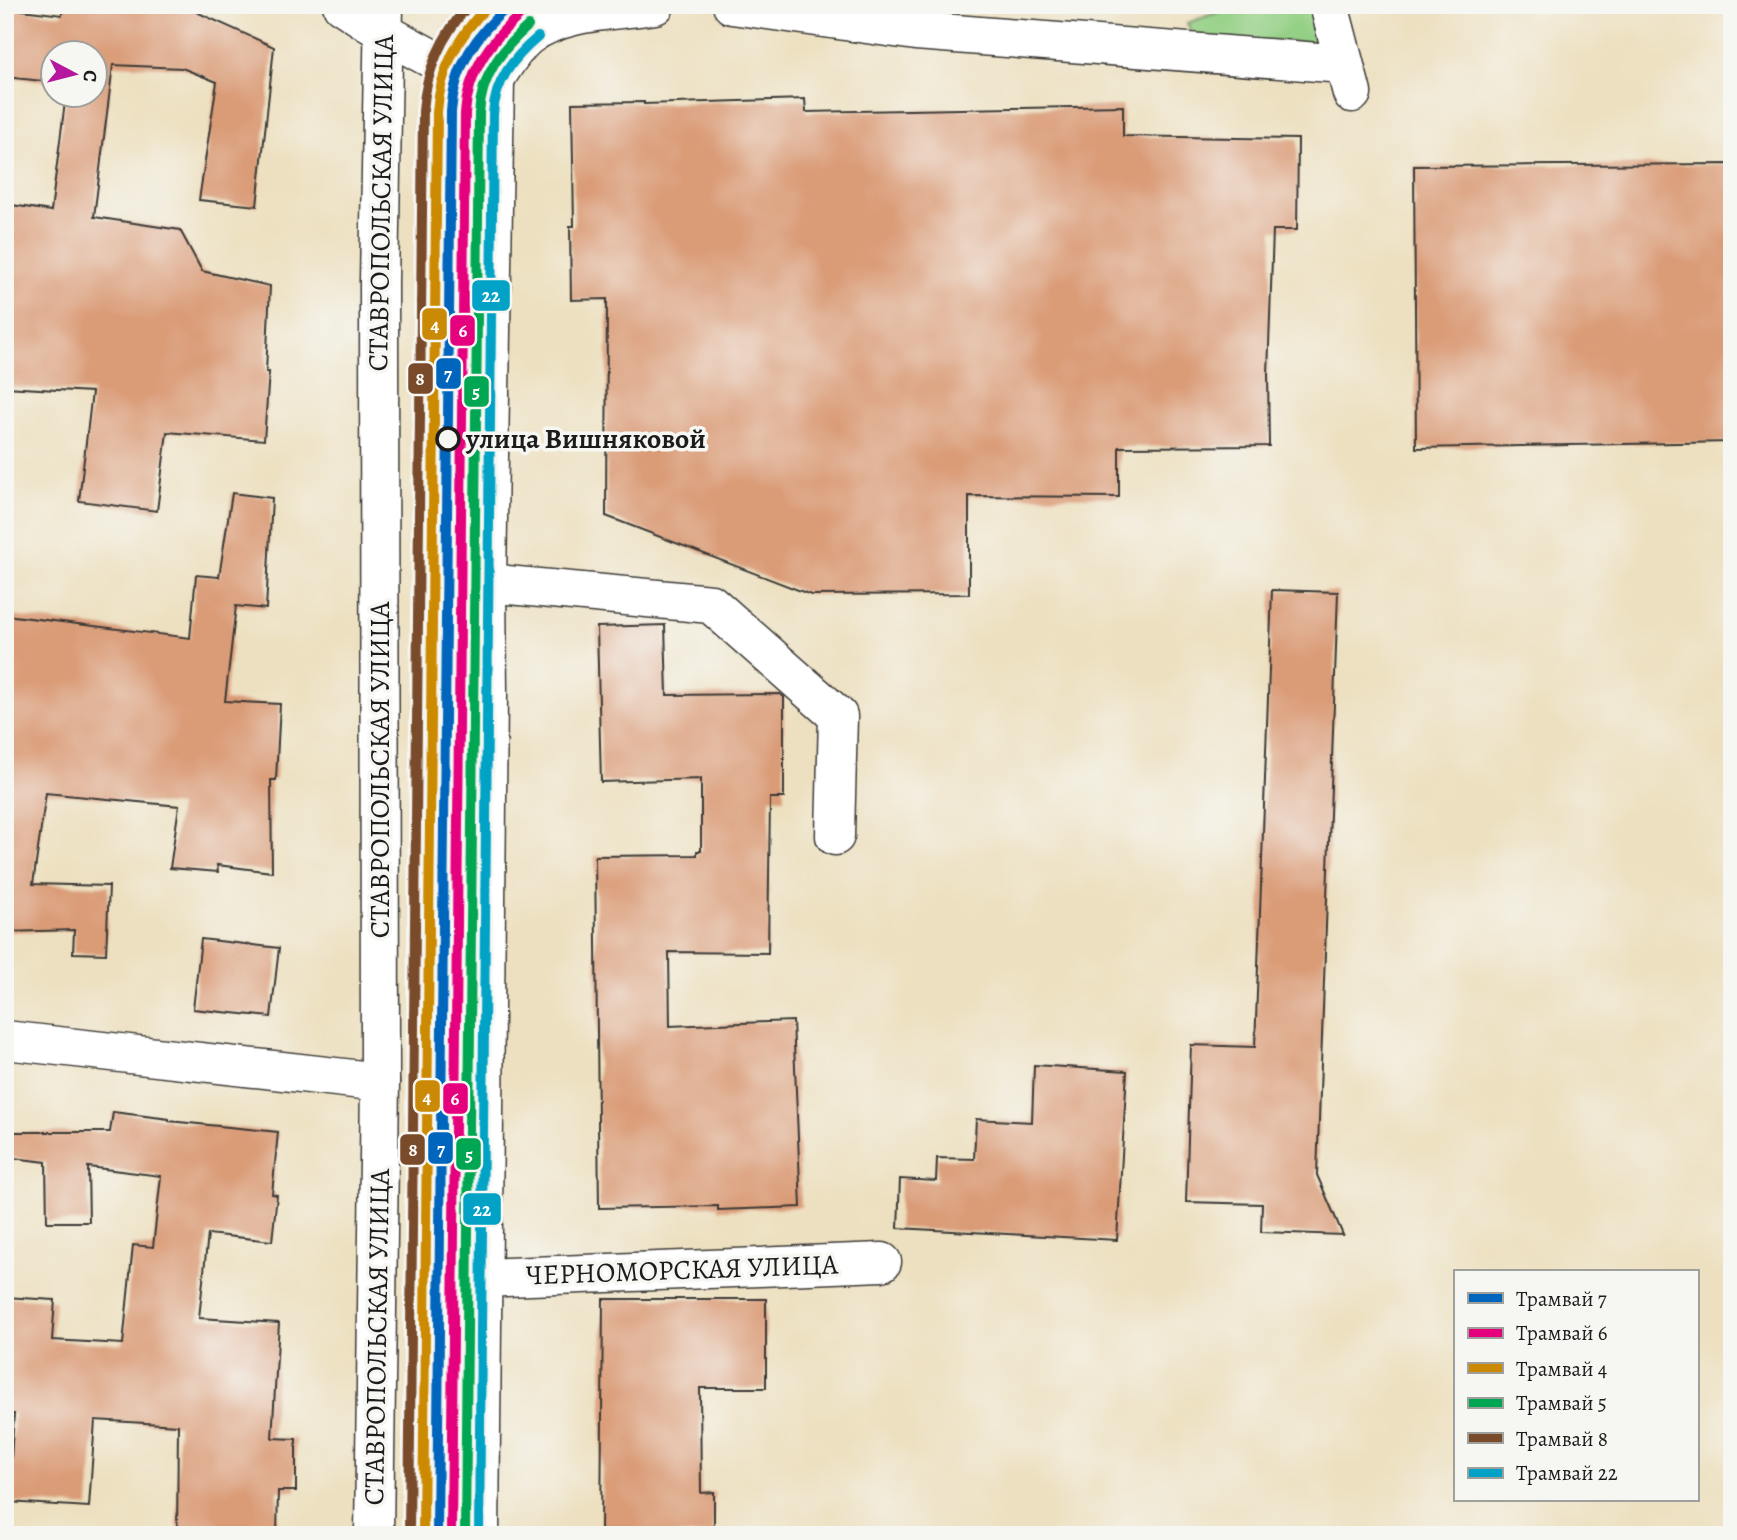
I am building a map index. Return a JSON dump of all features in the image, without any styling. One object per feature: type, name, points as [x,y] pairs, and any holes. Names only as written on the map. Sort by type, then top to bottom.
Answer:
[{"type":"main road","points":[[342,5],[384,18],[458,74],[495,79]]},
{"type":"main road","points":[[479,5],[495,79],[487,583],[480,1535]]},
{"type":"main road","points":[[495,79],[511,54],[529,35],[551,23],[576,16],[654,5]]},
{"type":"main road","points":[[732,5],[916,31],[1348,79],[1329,5]]},
{"type":"main road","name":"СТАВРОПОЛЬСКАЯ УЛИЦА","points":[[374,1535],[380,1082],[379,282],[384,18]]},
{"type":"main road","points":[[487,583],[711,604],[838,716],[835,836]]},
{"type":"main road","points":[[5,1040],[380,1082]]},
{"type":"main road","name":"ЧЕРНОМОРСКАЯ УЛИЦА","points":[[483,1278],[882,1262]]},
{"type":"green space","points":[[1239,5],[1311,5],[1324,42],[1195,42],[1187,23]]},
{"type":"building","points":[[63,5],[181,5],[274,47],[257,206],[199,200],[217,82],[182,68],[113,65],[108,105],[108,38],[38,38],[38,81],[5,77],[5,8],[62,15]]},
{"type":"building","points":[[805,99],[806,112],[1123,106],[1123,136],[1298,139],[1297,230],[1273,230],[1268,374],[1269,446],[1119,447],[1119,497],[969,496],[969,594],[811,595],[606,516],[607,299],[571,300],[570,226],[574,226],[572,103],[644,104]]},
{"type":"building","points":[[64,108],[108,108],[94,217],[180,230],[202,271],[270,286],[266,372],[269,372],[264,440],[167,432],[157,511],[79,501],[92,392],[5,387],[5,204],[51,211]]},
{"type":"building","points":[[1732,164],[1732,442],[1416,448],[1414,166]]},
{"type":"building","points":[[232,493],[272,498],[266,609],[236,606],[225,701],[280,704],[276,780],[271,780],[272,872],[217,865],[218,872],[170,868],[179,806],[46,793],[33,884],[109,886],[106,954],[73,953],[74,930],[5,932],[5,615],[190,638],[196,575],[219,577]]},
{"type":"building","points":[[1272,590],[1338,592],[1317,1175],[1343,1235],[1261,1232],[1262,1204],[1186,1202],[1191,1045],[1255,1047]]},
{"type":"building","points":[[665,625],[667,695],[780,694],[784,697],[784,798],[770,798],[768,953],[669,952],[670,1026],[793,1021],[801,1207],[718,1210],[718,1206],[599,1208],[595,856],[697,855],[697,851],[701,851],[701,779],[601,782],[597,627]]},
{"type":"building","points":[[201,939],[279,948],[271,1017],[193,1009]]},
{"type":"building","points":[[1034,1065],[1127,1071],[1117,1240],[898,1228],[900,1179],[936,1181],[937,1158],[974,1159],[976,1119],[1032,1122]]},
{"type":"building","points":[[113,1112],[169,1121],[278,1132],[272,1194],[277,1195],[272,1241],[208,1234],[199,1318],[279,1323],[272,1438],[296,1439],[296,1491],[278,1491],[277,1535],[177,1535],[178,1425],[95,1420],[89,1507],[8,1502],[14,1414],[5,1414],[5,1297],[55,1300],[52,1340],[123,1344],[133,1245],[153,1247],[161,1176],[88,1167],[89,1222],[47,1222],[46,1162],[5,1157],[5,1132],[110,1132]]},
{"type":"building","points":[[603,1299],[766,1299],[766,1388],[700,1388],[701,1493],[714,1492],[714,1535],[601,1535]]},
{"type":"tram line","name":"8","points":[[409,1535],[423,111],[431,68],[437,54],[450,29],[469,5]]},
{"type":"tram line","name":"4","points":[[423,1535],[437,112],[442,81],[452,54],[468,28],[489,5]]},
{"type":"tram line","name":"7","points":[[437,1535],[451,112],[457,80],[469,52],[487,28],[510,5]]},
{"type":"tram line","name":"6","points":[[451,1535],[465,113],[475,71],[498,36],[519,16]]},
{"type":"tram line","name":"5","points":[[465,1535],[479,114],[484,88],[494,65],[528,26]]},
{"type":"tram line","name":"22","points":[[479,1535],[493,114],[497,91],[507,71],[538,37]]},
{"type":"place","name":"улица Вишняковой","points":[[448,439]]}]
